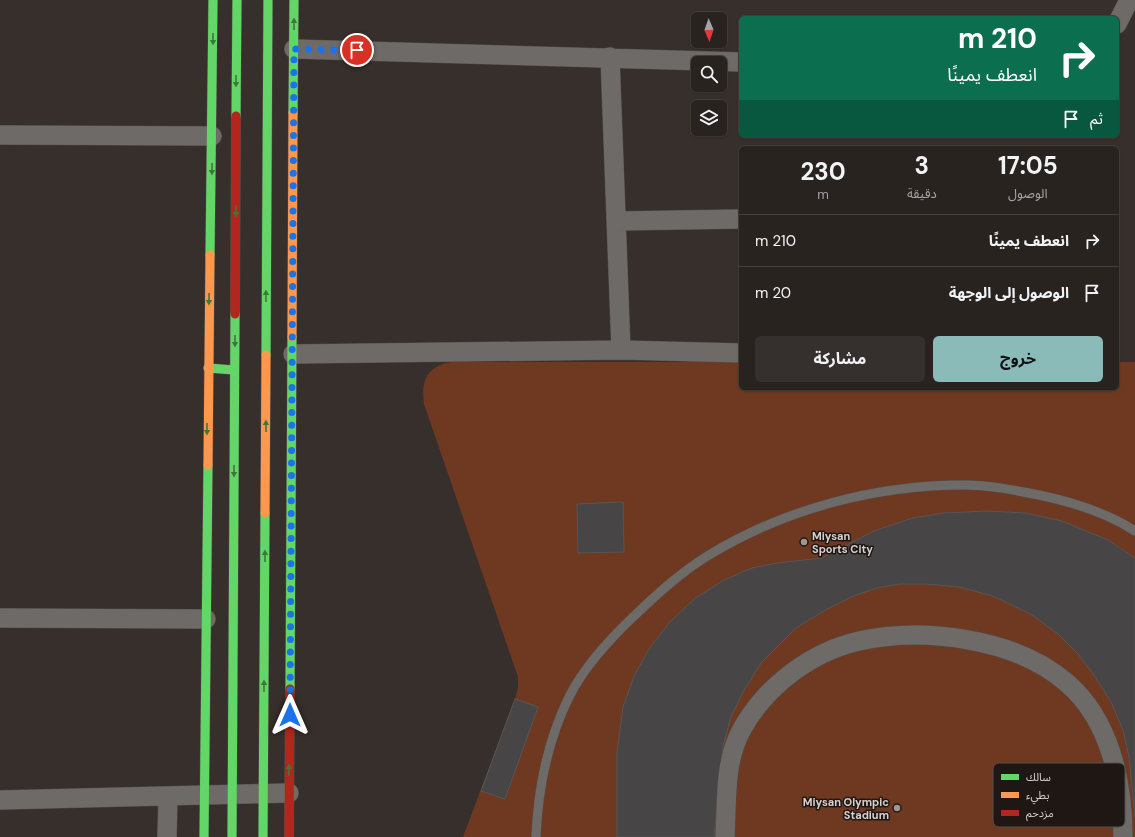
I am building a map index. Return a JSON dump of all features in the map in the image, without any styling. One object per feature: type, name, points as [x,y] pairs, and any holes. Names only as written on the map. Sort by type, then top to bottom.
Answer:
[{"type":"main road","points":[[204,837],[213,0]]},
{"type":"main road","points":[[232,837],[237,0]]},
{"type":"main road","points":[[263,837],[268,0]]},
{"type":"main road","points":[[289,837],[294,0]]},
{"type":"main road","points":[[208,368],[234,370]]},
{"type":"street","points":[[1119,20],[1129,0]]},
{"type":"street","points":[[294,49],[739,62]]},
{"type":"street","points":[[610,58],[621,350]]},
{"type":"street","points":[[0,135],[212,136]]},
{"type":"street","points":[[617,221],[739,219]]},
{"type":"street","points":[[293,354],[621,350],[739,353]]},
{"type":"street","points":[[0,618],[206,619]]},
{"type":"street","points":[[725,837],[729,773],[732,753],[742,730],[758,704],[775,685],[803,666],[829,652],[859,641],[916,636],[956,639],[1002,648],[1021,654],[1049,670],[1067,683],[1088,707],[1113,755],[1114,763]]},
{"type":"street","points":[[0,800],[289,793]]},
{"type":"street","points":[[167,837],[168,796]]},
{"type":"street","points":[[1123,827],[1123,837]]},
{"type":"lane","points":[[536,837],[537,810],[541,783],[551,745],[570,694],[591,664],[618,631],[659,592],[709,555],[771,524],[807,510],[869,494],[909,488],[965,485],[1004,488],[1058,499],[1097,511],[1135,531]]},
{"type":"shaded area","name":"Miysan Sports City","points":[[451,362],[739,362],[739,390],[1119,390],[1119,362],[1135,362],[1135,837],[463,837],[515,699],[518,688],[518,677],[424,404],[423,388],[427,376],[436,367]]},
{"type":"building","points":[[623,502],[624,552],[578,553],[577,504]]},
{"type":"building","points":[[987,511],[1025,513],[1062,521],[1108,540],[1135,558],[1135,818],[1129,757],[1123,730],[1111,702],[1096,678],[1078,654],[1058,634],[1032,615],[993,596],[959,587],[926,584],[899,584],[877,588],[853,596],[827,609],[796,628],[761,663],[743,692],[731,717],[723,746],[714,837],[617,837],[617,753],[623,707],[634,676],[649,649],[669,623],[694,599],[724,580],[752,568],[777,563],[822,558],[874,531],[913,518],[944,513]]},
{"type":"building","points":[[515,699],[538,707],[505,799],[481,791]]},
{"type":"traffic: fast","points":[[210,255],[213,0]]},
{"type":"traffic: fast","points":[[236,116],[237,0]]},
{"type":"traffic: fast","points":[[266,355],[268,0]]},
{"type":"traffic: fast","points":[[293,113],[294,0]]},
{"type":"traffic: fast","points":[[232,837],[235,314]]},
{"type":"traffic: fast","points":[[290,689],[292,337]]},
{"type":"traffic: fast","points":[[208,368],[234,370]]},
{"type":"traffic: fast","points":[[204,837],[208,465]]},
{"type":"traffic: fast","points":[[263,837],[265,513]]},
{"type":"traffic: slow","points":[[292,337],[293,113]]},
{"type":"traffic: slow","points":[[208,465],[210,255]]},
{"type":"traffic: slow","points":[[265,513],[266,355]]},
{"type":"traffic: jam","points":[[235,314],[236,116]]},
{"type":"traffic: jam","points":[[289,837],[290,689]]},
{"type":"place","name":"Miysan Sports City","points":[[804,542]]},
{"type":"place","name":"Miysan Olympic Stadium","points":[[897,808]]},
{"type":"route","points":[[290,715],[294,49],[357,50]]}]
